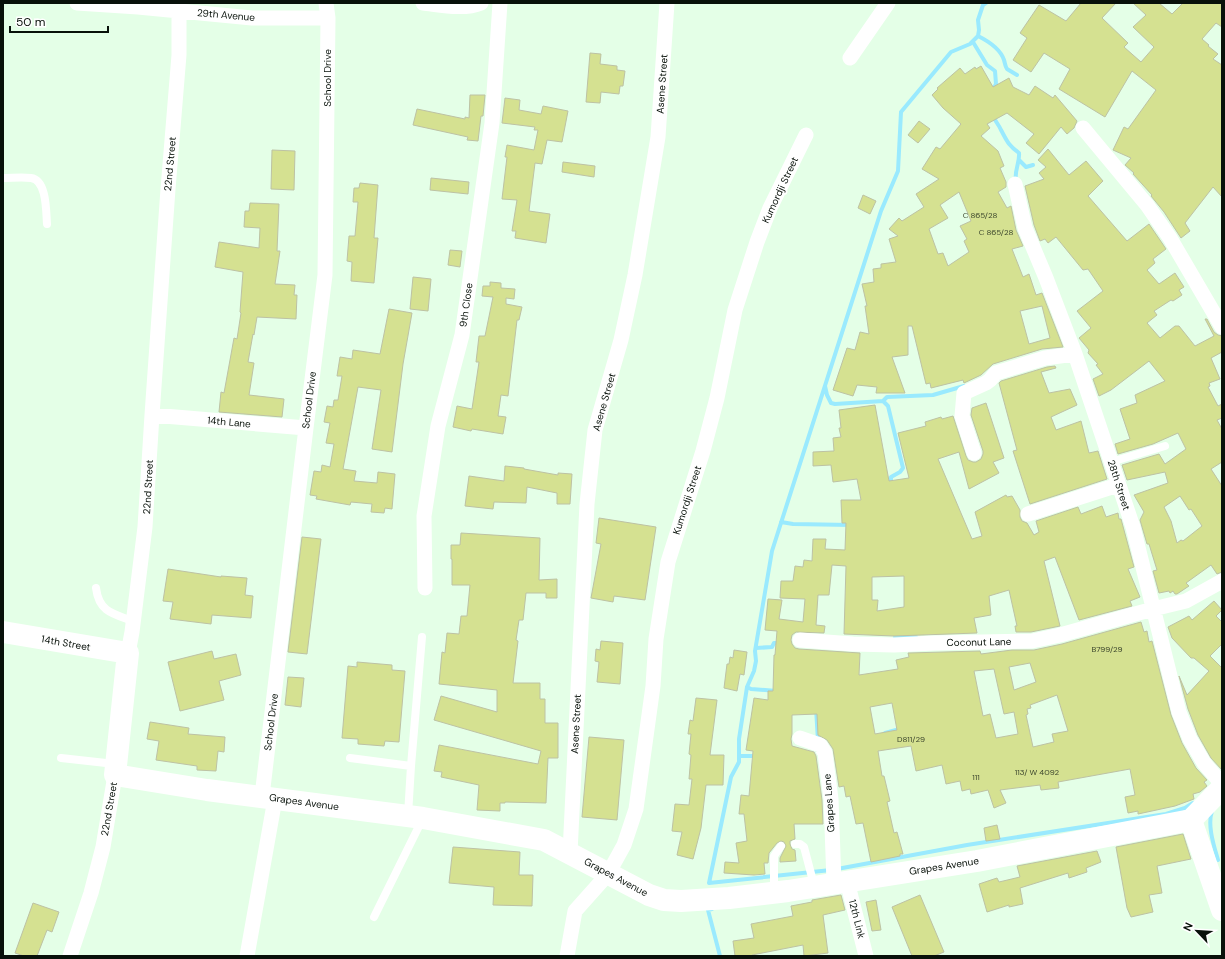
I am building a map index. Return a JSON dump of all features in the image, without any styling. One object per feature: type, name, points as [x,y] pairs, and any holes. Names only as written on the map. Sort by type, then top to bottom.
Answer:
[{"type":"street","name":"29th Avenue","points":[[77,3],[138,5],[179,11],[252,18],[328,18]]},
{"type":"street","name":"School Drive","points":[[247,956],[269,797],[306,428],[325,275],[328,18],[326,3]]},
{"type":"street","points":[[423,3],[462,7],[481,3]]},
{"type":"street","name":"9th Close","points":[[425,588],[424,516],[438,426],[462,335],[492,123],[500,3]]},
{"type":"street","name":"Asene Street","points":[[570,853],[586,504],[595,430],[622,340],[658,137],[667,3]]},
{"type":"street","points":[[850,58],[888,3]]},
{"type":"street","name":"22nd Street","points":[[70,956],[91,893],[103,847],[116,770],[128,653],[145,527],[167,205],[179,56],[179,11]]},
{"type":"street","points":[[1084,128],[1147,205],[1170,238],[1222,327]]},
{"type":"street","name":"Kumordji Street","points":[[566,956],[575,911],[608,874],[624,845],[636,809],[652,686],[656,639],[668,562],[703,451],[717,398],[735,310],[757,242],[770,208],[806,135]]},
{"type":"street","name":"28th Street","points":[[1015,184],[1025,228],[1075,354],[1133,527],[1168,671],[1182,718],[1190,739],[1204,763],[1222,784]]},
{"type":"street","points":[[974,453],[962,416],[964,393],[986,383],[996,373],[1045,358],[1075,354]]},
{"type":"street","name":"14th Lane","points":[[152,415],[306,428]]},
{"type":"street","points":[[1028,514],[1118,485]]},
{"type":"street","name":"Coconut Lane","points":[[800,640],[894,645],[1032,641],[1186,601],[1222,581]]},
{"type":"street","name":"14th Street","points":[[3,632],[128,653]]},
{"type":"street","name":"Grapes Lane","points":[[800,738],[820,745],[825,753],[831,799],[832,884]]},
{"type":"street","name":"Grapes Avenue","points":[[116,770],[207,790],[415,817],[544,840],[649,895],[664,900],[681,901],[730,898],[832,884],[976,861],[1190,820]]},
{"type":"street","points":[[1221,901],[1190,820],[1222,788]]},
{"type":"street","name":"12th Link","points":[[832,884],[866,956]]},
{"type":"lane","points":[[3,178],[33,178],[39,182],[43,188],[47,224]]},
{"type":"lane","points":[[1111,462],[1165,446]]},
{"type":"lane","points":[[96,588],[100,602],[106,610],[111,614],[133,621]]},
{"type":"lane","points":[[374,917],[415,817],[411,766],[422,637]]},
{"type":"lane","points":[[61,758],[116,770]]},
{"type":"lane","points":[[350,758],[411,766]]},
{"type":"lane","points":[[795,844],[800,844],[804,848],[832,884]]},
{"type":"lane","points":[[774,893],[774,856],[781,846]]},
{"type":"building","points":[[1081,3],[1116,3],[1102,18],[1128,43],[1124,47],[1141,62],[1154,47],[1133,27],[1146,15],[1133,3],[1159,3],[1172,14],[1183,3],[1222,3],[1222,27],[1216,23],[1202,39],[1218,54],[1213,59],[1222,65],[1222,197],[1213,187],[1185,223],[1190,231],[1181,238],[1164,212],[1151,196],[1152,195],[1133,174],[1134,173],[1125,165],[1131,158],[1113,150],[1124,127],[1128,129],[1156,90],[1132,71],[1105,117],[1059,89],[1070,69],[1044,53],[1031,72],[1013,60],[1027,38],[1020,33],[1039,5],[1066,21]]},
{"type":"building","points":[[590,53],[601,54],[600,64],[617,66],[617,70],[625,71],[623,86],[620,86],[619,94],[601,92],[600,103],[586,102]]},
{"type":"building","points":[[981,66],[993,87],[1009,78],[1013,87],[1029,95],[1035,86],[1053,98],[1055,95],[1077,121],[1074,128],[1067,134],[1061,127],[1039,154],[1026,143],[1034,134],[1007,113],[987,124],[990,128],[981,136],[998,151],[1004,166],[1000,168],[1006,182],[1006,187],[998,192],[1007,208],[1011,206],[1016,230],[1023,246],[1012,249],[1023,277],[1029,274],[1036,295],[1042,293],[1063,347],[1042,349],[993,364],[981,375],[964,383],[963,380],[931,388],[930,383],[926,384],[912,326],[908,326],[908,355],[892,357],[905,393],[876,393],[877,387],[857,385],[853,396],[833,390],[847,348],[855,350],[860,332],[869,334],[865,306],[867,306],[862,284],[874,282],[873,269],[881,268],[881,264],[896,262],[889,239],[898,236],[889,229],[899,218],[902,221],[924,207],[916,194],[939,179],[922,169],[936,147],[940,149],[961,124],[943,108],[932,95],[938,89],[937,88],[960,68],[965,74],[975,67],[976,69]],"holes":[[[959,192],[971,221],[960,226],[967,239],[964,241],[969,252],[948,266],[943,253],[938,254],[929,229],[948,218],[940,205]],[[1042,306],[1050,338],[1029,344],[1020,311]]]},
{"type":"building","points":[[470,95],[485,95],[478,141],[467,140],[468,137],[413,125],[417,109],[465,119],[465,117],[469,118]]},
{"type":"building","points":[[505,98],[520,100],[519,110],[541,114],[543,106],[568,111],[562,142],[547,140],[542,164],[535,163],[529,211],[550,214],[546,243],[515,238],[516,231],[512,231],[517,200],[502,199],[507,145],[534,150],[538,130],[534,130],[535,127],[502,123]]},
{"type":"building","points":[[919,121],[930,129],[918,143],[908,135]]},
{"type":"building","points":[[1048,149],[1069,175],[1086,161],[1103,181],[1088,196],[1127,241],[1149,224],[1166,249],[1153,259],[1155,263],[1147,270],[1159,284],[1175,273],[1184,287],[1179,290],[1182,295],[1154,311],[1157,315],[1147,323],[1160,338],[1175,326],[1179,326],[1195,346],[1214,336],[1205,319],[1207,319],[1214,332],[1222,336],[1222,352],[1211,358],[1220,379],[1209,383],[1210,386],[1208,387],[1218,406],[1222,404],[1222,418],[1217,420],[1222,429],[1222,462],[1211,469],[1222,486],[1222,572],[1217,574],[1211,565],[1186,583],[1189,586],[1177,594],[1173,591],[1170,593],[1169,591],[1159,593],[1153,571],[1157,570],[1140,520],[1144,512],[1134,495],[1168,483],[1165,472],[1127,480],[1122,465],[1159,454],[1165,464],[1186,449],[1178,433],[1153,444],[1118,454],[1115,444],[1130,439],[1120,409],[1137,403],[1135,395],[1165,381],[1149,361],[1111,390],[1099,396],[1093,379],[1103,374],[1096,365],[1098,364],[1088,353],[1089,350],[1079,338],[1091,328],[1077,311],[1103,291],[1088,269],[1083,270],[1056,237],[1048,243],[1045,239],[1040,241],[1034,225],[1025,186],[1044,179],[1039,173],[1046,167],[1038,160]],"holes":[[[1180,496],[1189,510],[1191,509],[1202,526],[1183,541],[1181,540],[1177,543],[1171,521],[1164,507]]]},
{"type":"building","points":[[272,150],[295,151],[294,190],[271,189]]},
{"type":"building","points":[[563,162],[595,166],[594,177],[562,172]]},
{"type":"building","points":[[431,178],[469,182],[468,194],[430,190]]},
{"type":"building","points":[[360,183],[378,185],[374,238],[378,238],[374,283],[351,281],[352,262],[347,261],[349,236],[355,236],[358,202],[353,202],[354,188],[359,188]]},
{"type":"building","points":[[863,195],[876,201],[870,214],[858,208]]},
{"type":"building","points":[[250,203],[279,204],[277,251],[280,251],[275,284],[295,285],[294,295],[297,295],[296,319],[257,317],[248,362],[254,363],[249,395],[284,399],[282,417],[219,412],[221,392],[224,393],[234,338],[237,339],[241,313],[243,272],[215,267],[219,242],[259,248],[260,228],[244,227],[245,211],[249,211]]},
{"type":"building","points":[[450,250],[462,251],[460,267],[448,265]]},
{"type":"building","points":[[413,277],[431,279],[428,311],[410,309]]},
{"type":"building","points":[[490,282],[501,283],[501,288],[515,289],[514,299],[506,298],[506,304],[522,307],[519,320],[517,320],[508,396],[501,395],[498,416],[506,417],[503,434],[472,429],[471,431],[453,427],[457,406],[472,409],[479,362],[476,362],[479,336],[485,336],[493,297],[482,296],[483,286],[490,286]]},
{"type":"building","points":[[389,309],[412,313],[403,364],[392,452],[372,449],[381,390],[358,387],[343,469],[356,471],[354,481],[377,483],[378,472],[395,474],[392,509],[385,508],[384,513],[371,512],[372,504],[351,502],[350,505],[316,499],[317,496],[310,495],[314,471],[321,472],[322,465],[330,467],[334,444],[326,443],[330,423],[324,422],[327,406],[333,407],[334,400],[338,400],[342,376],[337,376],[340,357],[352,359],[353,350],[380,354]]},
{"type":"building","points":[[1055,366],[1056,368],[1041,372],[1049,393],[1070,389],[1077,405],[1051,417],[1056,430],[1081,421],[1089,453],[1098,451],[1107,479],[1030,504],[1013,451],[1017,450],[999,383],[1001,381],[1047,367]]},
{"type":"building","points":[[986,403],[1004,458],[993,462],[999,473],[969,489],[959,452],[938,459],[972,539],[982,536],[975,512],[1006,495],[1007,497],[1012,496],[1020,510],[1020,517],[1022,521],[1027,523],[1034,535],[1039,532],[1036,521],[1078,507],[1081,514],[1102,506],[1106,517],[1118,513],[1119,519],[1121,519],[1134,567],[1128,569],[1140,597],[1130,601],[1132,606],[1079,620],[1055,557],[1044,561],[1060,626],[1031,632],[1016,632],[1015,626],[1017,626],[1009,590],[989,596],[991,615],[974,618],[977,633],[894,636],[844,634],[846,566],[832,565],[829,595],[818,595],[816,625],[825,626],[824,633],[796,632],[792,635],[792,644],[795,648],[799,649],[860,653],[859,675],[898,669],[896,660],[909,657],[908,653],[980,651],[981,654],[1012,650],[1034,650],[1062,644],[1141,622],[1144,632],[1147,631],[1149,642],[1152,641],[1171,715],[1182,743],[1196,768],[1207,780],[1204,782],[1207,786],[1200,792],[1193,794],[1194,799],[1175,806],[1138,814],[1138,811],[1128,813],[1125,797],[1135,795],[1130,769],[1058,782],[1059,788],[1041,790],[1040,785],[1000,790],[1006,803],[994,808],[988,790],[971,794],[970,789],[962,791],[960,781],[946,784],[942,765],[916,771],[911,746],[878,751],[882,776],[884,776],[890,801],[887,802],[894,833],[897,832],[903,854],[900,854],[900,856],[871,862],[863,823],[856,824],[850,796],[846,797],[844,786],[839,787],[833,749],[827,740],[818,735],[817,714],[792,715],[792,746],[814,752],[816,756],[822,800],[823,824],[794,824],[795,839],[790,841],[790,844],[792,849],[795,850],[796,861],[780,862],[780,858],[786,846],[784,842],[781,841],[777,843],[769,853],[768,863],[764,863],[765,874],[754,875],[724,873],[725,862],[739,863],[736,843],[747,841],[744,814],[739,814],[741,795],[749,796],[753,751],[746,750],[754,698],[768,700],[768,691],[773,691],[774,655],[777,631],[765,630],[768,599],[782,600],[779,619],[803,622],[805,599],[780,598],[781,581],[793,581],[795,566],[803,567],[804,560],[812,561],[813,539],[826,539],[825,549],[845,550],[846,523],[842,523],[841,500],[861,500],[857,479],[833,482],[831,465],[813,466],[813,452],[834,451],[833,438],[841,437],[839,428],[841,428],[839,410],[875,405],[889,481],[909,478],[898,433],[926,426],[925,422],[941,417],[942,419],[953,416],[968,460],[976,462],[981,459],[983,451],[971,415],[972,408]],"holes":[[[904,576],[904,607],[877,611],[878,600],[872,600],[872,577]],[[1030,663],[1036,682],[1014,690],[1009,667]],[[994,669],[1004,714],[1014,712],[1018,734],[996,738],[990,714],[983,716],[974,671]],[[1057,695],[1068,731],[1052,734],[1054,742],[1033,747],[1026,715],[1028,714],[1027,709],[1031,708],[1030,705]],[[892,703],[897,730],[875,734],[870,707]]]},
{"type":"building","points":[[505,466],[524,468],[558,475],[558,473],[572,474],[570,504],[557,504],[557,493],[527,487],[526,503],[494,502],[493,509],[465,506],[469,476],[504,481]]},
{"type":"building","points":[[599,518],[656,527],[645,600],[614,596],[613,602],[591,598],[601,544],[596,543]]},
{"type":"building","points":[[461,533],[540,538],[539,580],[557,579],[557,598],[546,598],[546,593],[526,593],[523,620],[519,620],[516,640],[518,641],[513,683],[540,683],[540,699],[545,699],[545,723],[558,723],[558,758],[548,758],[546,803],[505,802],[500,803],[500,811],[477,810],[479,785],[441,777],[442,772],[434,771],[439,745],[538,764],[541,751],[434,720],[441,696],[497,712],[497,690],[439,684],[442,652],[445,653],[447,633],[459,634],[461,616],[467,616],[470,585],[452,585],[451,545],[460,545]]},
{"type":"building","points":[[302,537],[321,539],[307,654],[288,652]]},
{"type":"building","points":[[168,569],[221,577],[247,578],[245,595],[253,596],[251,618],[212,615],[211,624],[170,619],[173,602],[163,601]]},
{"type":"building","points":[[1214,601],[1222,610],[1216,616],[1222,622],[1222,644],[1210,656],[1222,668],[1222,770],[1211,758],[1198,735],[1188,709],[1179,676],[1187,695],[1209,671],[1194,658],[1191,658],[1172,638],[1168,627],[1189,616],[1192,620]]},
{"type":"building","points":[[601,641],[623,643],[620,684],[597,682],[599,662],[595,661],[596,649],[600,650]]},
{"type":"building","points":[[734,650],[747,652],[744,675],[740,674],[737,691],[724,688],[727,664],[729,664],[730,657],[733,658]]},
{"type":"building","points":[[212,651],[214,659],[236,654],[241,675],[219,681],[224,700],[180,711],[168,662]]},
{"type":"building","points":[[357,662],[392,665],[392,670],[405,671],[399,742],[385,741],[384,746],[358,744],[358,739],[342,738],[348,666],[357,667]]},
{"type":"building","points":[[288,677],[304,678],[301,707],[285,705]]},
{"type":"building","points":[[696,698],[717,700],[710,755],[724,755],[723,785],[706,785],[701,828],[693,859],[677,855],[682,832],[672,831],[675,804],[689,805],[692,779],[689,779],[691,734],[688,734],[690,720],[693,721]]},
{"type":"building","points":[[150,722],[189,728],[188,734],[225,737],[224,752],[218,751],[216,771],[197,770],[197,766],[156,760],[159,741],[147,739]]},
{"type":"building","points":[[589,737],[624,740],[617,820],[582,817]]},
{"type":"building","points":[[997,825],[1000,839],[986,841],[984,828]]},
{"type":"building","points":[[1183,834],[1191,859],[1157,866],[1162,893],[1149,895],[1153,912],[1131,917],[1127,908],[1116,847]]},
{"type":"building","points":[[453,847],[520,852],[519,875],[533,875],[532,906],[493,905],[494,887],[449,883]]},
{"type":"building","points":[[1097,851],[1101,862],[1086,868],[1087,872],[1069,878],[1068,873],[1020,888],[1023,904],[1009,907],[1009,905],[987,912],[979,884],[997,878],[999,882],[1020,877],[1017,866]]},
{"type":"building","points":[[841,895],[845,910],[823,915],[828,953],[804,956],[803,945],[752,956],[735,956],[733,941],[754,938],[751,924],[793,916],[791,906],[812,902],[812,900]]},
{"type":"building","points":[[920,895],[944,952],[934,956],[912,956],[892,907]]},
{"type":"building","points":[[876,900],[881,930],[872,931],[866,902]]},
{"type":"building","points":[[33,903],[59,912],[52,932],[47,930],[37,956],[24,956],[15,953]]},
{"type":"waterway","points":[[831,870],[709,883],[731,777],[739,762],[739,739],[747,687],[754,671],[756,661],[755,651],[772,551],[881,211],[898,171],[901,112],[951,52],[970,44],[978,36],[978,20],[983,5],[986,3]]},
{"type":"waterway","points":[[978,36],[997,48],[1007,69],[1017,75]]},
{"type":"waterway","points":[[973,42],[987,65],[995,71],[996,84],[992,91]]},
{"type":"waterway","points":[[993,116],[1008,143],[1019,153],[1016,181]]},
{"type":"waterway","points":[[1019,160],[1026,167],[1033,165]]},
{"type":"waterway","points":[[825,386],[831,403],[883,401],[888,406],[903,468],[900,472],[891,477],[891,485]]},
{"type":"waterway","points":[[883,401],[887,397],[933,395],[964,386]]},
{"type":"waterway","points":[[781,522],[793,524],[851,525]]},
{"type":"waterway","points":[[895,637],[916,637]]},
{"type":"waterway","points":[[756,648],[772,647],[774,643],[781,643]]},
{"type":"waterway","points":[[747,687],[751,689],[777,691]]},
{"type":"waterway","points":[[816,708],[818,741]]},
{"type":"waterway","points":[[885,733],[896,730]]},
{"type":"waterway","points":[[739,756],[757,756]]},
{"type":"waterway","points":[[837,869],[967,845],[1166,814],[1185,808],[1193,803]]},
{"type":"waterway","points":[[1212,811],[1210,823],[1218,860]]},
{"type":"waterway","points":[[712,909],[708,910],[720,956]]}]
